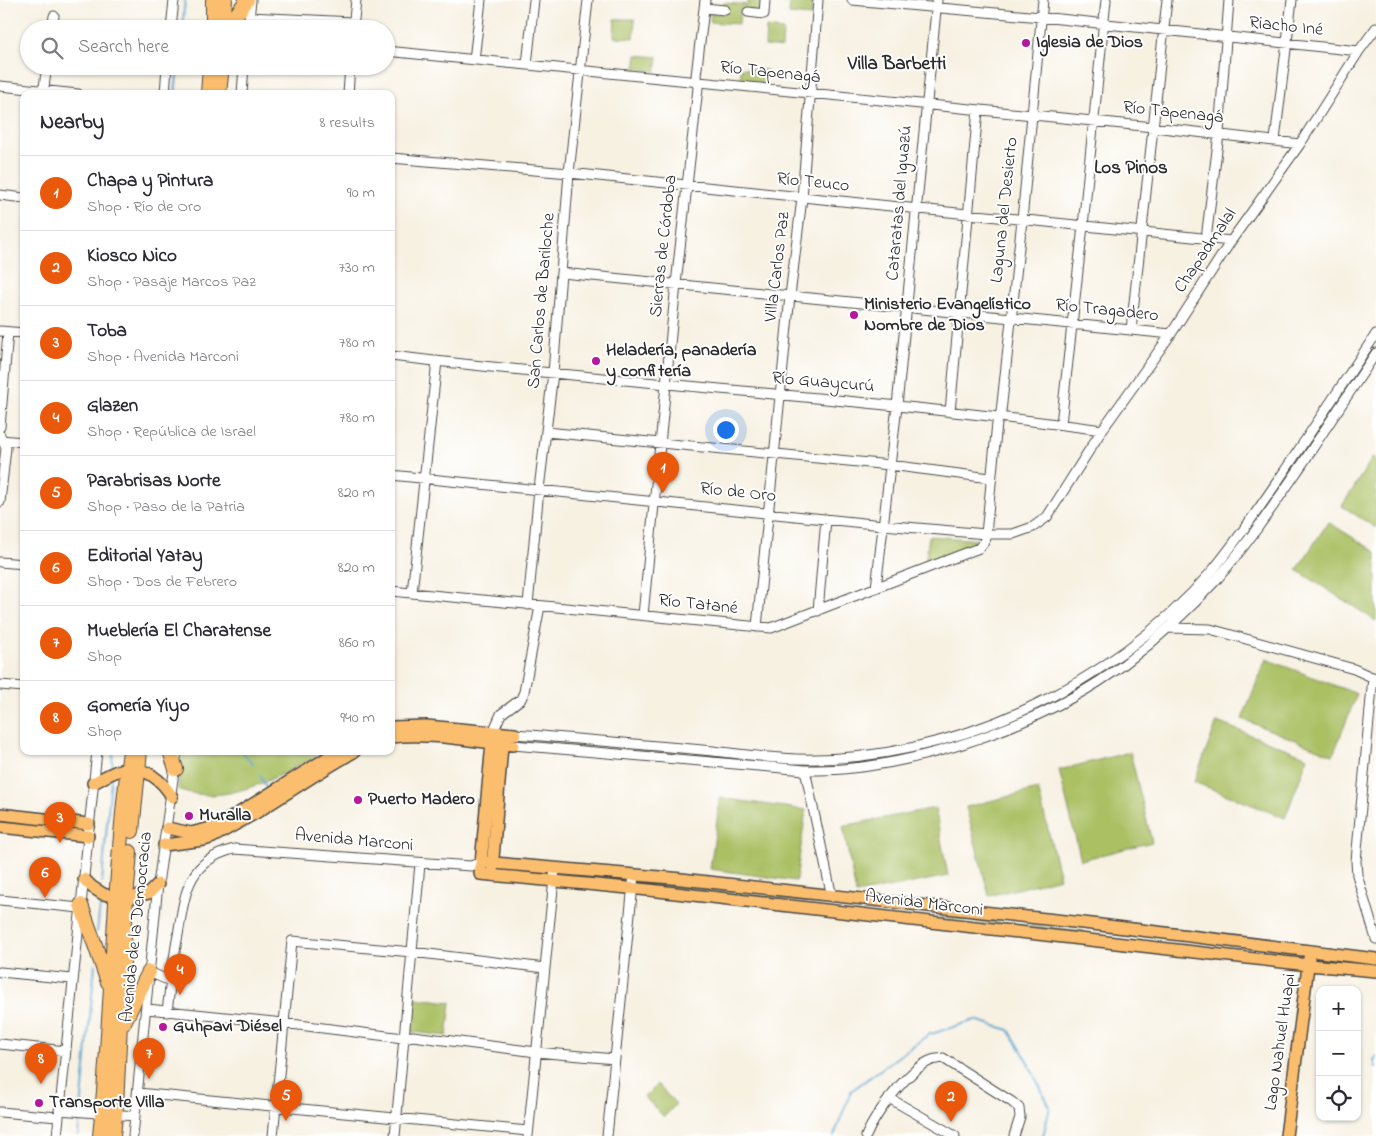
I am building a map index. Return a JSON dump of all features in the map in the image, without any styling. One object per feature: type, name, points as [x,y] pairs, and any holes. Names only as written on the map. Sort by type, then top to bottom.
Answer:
[{"type":"highway","points":[[212,20],[213,0]]},
{"type":"highway","points":[[224,0],[225,20]]},
{"type":"highway","points":[[232,20],[247,0]]},
{"type":"highway","points":[[208,90],[209,75]]},
{"type":"highway","points":[[219,90],[221,75]]},
{"type":"highway","name":"Avenida de la Democracia","points":[[113,1136],[109,1114],[110,990],[121,898],[132,769],[130,755]]},
{"type":"highway","name":"Avenida de la Democracia","points":[[132,769],[138,755]]},
{"type":"highway","points":[[171,755],[176,770]]},
{"type":"highway","name":"Avenida de la Democracia","points":[[100,1136],[109,1114],[120,1030],[121,898]]},
{"type":"highway","points":[[80,907],[110,990]]},
{"type":"highway","points":[[120,1030],[150,972]]},
{"type":"main road","points":[[395,727],[426,726],[503,739]]},
{"type":"main road","points":[[395,737],[434,736],[503,739]]},
{"type":"main road","points":[[483,868],[503,739]]},
{"type":"main road","points":[[167,828],[191,833],[211,828],[231,818],[332,755]]},
{"type":"main road","points":[[164,845],[204,840],[213,837],[254,814],[348,755]]},
{"type":"main road","points":[[93,784],[113,772],[132,769],[147,772],[156,777],[167,788],[172,797]]},
{"type":"main road","points":[[0,814],[89,824]]},
{"type":"main road","points":[[0,827],[88,836]]},
{"type":"main road","name":"Avenida Marconi","points":[[483,868],[555,868],[672,878],[1092,924],[1376,959]]},
{"type":"main road","name":"Avenida Marconi","points":[[483,868],[554,881],[633,888],[1376,971]]},
{"type":"main road","points":[[84,879],[103,894],[121,898],[149,893],[158,884]]},
{"type":"main road","points":[[831,911],[832,897]]},
{"type":"main road","points":[[1091,940],[1092,924]]},
{"type":"main road","points":[[1185,951],[1186,936]]},
{"type":"main road","name":"Lago Nahuel Huapi","points":[[1286,1136],[1310,952]]},
{"type":"street","points":[[172,20],[174,0]]},
{"type":"street","points":[[249,20],[251,0]]},
{"type":"street","points":[[354,20],[356,0]]},
{"type":"street","points":[[474,60],[481,0]]},
{"type":"street","points":[[527,65],[534,0]]},
{"type":"street","name":"San Carlos de Bariloche","points":[[528,605],[553,373],[569,173],[588,0]]},
{"type":"street","points":[[748,12],[764,14],[765,0]]},
{"type":"street","name":"Villa Carlos Paz","points":[[757,627],[770,512],[790,296],[802,198],[818,0]]},
{"type":"street","name":"Riacho Iné","points":[[852,0],[936,4],[1164,31],[1360,51]]},
{"type":"street","name":"Laguna del Desierto","points":[[985,538],[990,478],[998,418],[1001,412],[1022,220],[1043,0]]},
{"type":"street","points":[[1061,424],[1106,0]]},
{"type":"street","points":[[1131,330],[1167,0]]},
{"type":"street","points":[[1206,239],[1219,134],[1229,0]]},
{"type":"street","points":[[1274,140],[1292,0]]},
{"type":"street","points":[[704,4],[725,10]]},
{"type":"street","name":"Sierras de Córdoba","points":[[643,615],[704,4]]},
{"type":"street","name":"Cataratas del Iguazú","points":[[876,588],[897,406],[936,4]]},
{"type":"street","points":[[53,20],[54,16]]},
{"type":"street","points":[[249,17],[288,20]]},
{"type":"street","name":"Chapadmalal","points":[[1047,517],[1102,430],[1171,334],[1376,28]]},
{"type":"street","name":"Río Tapenagá","points":[[395,52],[1153,127],[1300,144]]},
{"type":"street","points":[[43,90],[46,75]]},
{"type":"street","points":[[165,90],[166,75]]},
{"type":"street","points":[[242,90],[243,75]]},
{"type":"street","points":[[348,90],[349,75]]},
{"type":"street","points":[[0,86],[29,90]]},
{"type":"street","points":[[950,412],[978,110]]},
{"type":"street","name":"Río Teuco","points":[[395,158],[569,173],[915,210],[1232,241]]},
{"type":"street","points":[[0,195],[20,198]]},
{"type":"street","name":"Río Tragadero","points":[[562,273],[1171,334]]},
{"type":"street","points":[[0,427],[4,331],[20,333]]},
{"type":"street","points":[[503,739],[796,758],[847,757],[916,747],[954,737],[1040,703],[1084,679],[1117,657],[1162,622],[1212,571],[1243,531],[1376,334]]},
{"type":"street","points":[[503,739],[805,770],[843,769],[918,756],[997,731],[1045,711],[1090,687],[1123,665],[1169,628],[1218,578],[1251,537],[1285,489],[1376,353]]},
{"type":"street","name":"Río Guaycurú","points":[[395,357],[665,385],[897,406],[1102,430]]},
{"type":"street","points":[[412,593],[437,362]]},
{"type":"street","points":[[546,432],[890,465],[990,478]]},
{"type":"street","points":[[1,438],[20,441]]},
{"type":"street","points":[[0,502],[6,448],[1,438]]},
{"type":"street","name":"Río de Oro","points":[[395,475],[770,512],[985,538],[1013,534],[1033,528],[1047,517]]},
{"type":"street","points":[[818,610],[826,519]]},
{"type":"street","name":"Río Tatané","points":[[395,591],[771,628],[979,548],[985,538]]},
{"type":"street","points":[[0,562],[20,564]]},
{"type":"street","points":[[503,739],[501,714],[521,700],[524,692],[540,606]]},
{"type":"street","points":[[1169,628],[1210,628],[1354,669],[1375,678],[1356,861],[1357,875],[1376,939]]},
{"type":"street","points":[[0,684],[20,686]]},
{"type":"street","points":[[57,1136],[97,755]]},
{"type":"street","name":"Avenida de la Democracia","points":[[133,1136],[158,884],[177,755]]},
{"type":"street","points":[[805,770],[832,897]]},
{"type":"street","name":"Avenida Marconi","points":[[170,981],[186,890],[198,870],[219,853],[234,849],[483,868]]},
{"type":"street","points":[[395,1136],[420,864]]},
{"type":"street","points":[[138,1093],[396,1118],[528,1134],[555,868]]},
{"type":"street","points":[[607,1136],[634,876]]},
{"type":"street","points":[[0,900],[80,907]]},
{"type":"street","points":[[274,1136],[292,941],[412,952],[545,968]]},
{"type":"street","points":[[0,972],[72,979]]},
{"type":"street","points":[[150,972],[170,981],[167,1012]]},
{"type":"street","points":[[147,1009],[284,1023],[403,1038],[413,1036],[536,1052],[615,1058]]},
{"type":"street","points":[[0,1044],[66,1051]]},
{"type":"street","points":[[866,1136],[889,1098],[922,1065],[943,1058],[1019,1108],[1020,1117],[1014,1136]]},
{"type":"street","points":[[889,1098],[955,1136]]},
{"type":"street","points":[[0,1112],[59,1114],[78,1112],[135,1116]]},
{"type":"green space","points":[[748,0],[760,0],[759,11],[740,10],[739,24],[710,22],[711,13],[723,14],[724,3],[748,5]]},
{"type":"green space","points":[[769,0],[813,3],[811,16],[789,14],[790,3]]},
{"type":"green space","points":[[615,19],[635,19],[634,38],[614,37]]},
{"type":"green space","points":[[766,28],[783,30],[782,48],[765,46]]},
{"type":"green space","points":[[637,55],[658,57],[656,71],[635,69]]},
{"type":"green space","points":[[741,68],[767,70],[765,84],[740,82]]},
{"type":"green space","points":[[1373,457],[1376,459],[1376,528],[1342,506]]},
{"type":"green space","points":[[1328,522],[1376,552],[1376,621],[1297,570]]},
{"type":"green space","points":[[929,536],[980,540],[970,548],[925,564]]},
{"type":"green space","points":[[1266,659],[1357,694],[1333,755],[1242,719]]},
{"type":"green space","points":[[1217,722],[1308,757],[1285,818],[1194,782]]},
{"type":"green space","points":[[1130,752],[1152,842],[1081,860],[1059,770]]},
{"type":"green space","points":[[182,755],[319,755],[274,778],[236,792],[216,795],[197,794],[178,789]]},
{"type":"green space","points":[[1038,789],[1060,878],[989,896],[966,807]]},
{"type":"green space","points":[[720,798],[806,810],[796,881],[710,869]]},
{"type":"green space","points":[[935,808],[948,876],[856,894],[843,826]]},
{"type":"green space","points":[[643,883],[821,902],[820,904]]},
{"type":"green space","points":[[939,916],[1083,931],[1083,933],[939,918]]},
{"type":"green space","points":[[416,998],[451,1002],[447,1036],[412,1032]]},
{"type":"green space","points":[[657,1084],[676,1104],[664,1117],[644,1097]]},
{"type":"waterway","points":[[183,20],[185,0]]},
{"type":"waterway","points":[[175,90],[177,75]]},
{"type":"waterway","points":[[112,769],[113,755]]},
{"type":"waterway","points":[[245,755],[253,764]]},
{"type":"waterway","points":[[260,775],[267,789]]},
{"type":"waterway","points":[[102,882],[111,778]]},
{"type":"waterway","points":[[97,932],[101,897]]},
{"type":"waterway","points":[[81,1109],[95,964]]},
{"type":"waterway","points":[[834,1136],[851,1091],[928,1035],[975,1020],[1009,1030],[1022,1051],[1050,1107],[1043,1136]]},
{"type":"waterway","points":[[1376,1056],[1374,1060],[1376,1068]]},
{"type":"waterway","points":[[78,1136],[80,1113]]},
{"type":"place","name":"Iglesia de Dios","points":[[1026,43]]},
{"type":"place","name":"Ministerio Evangelístico Nombre de Dios","points":[[854,315]]},
{"type":"place","name":"Heladería, panadería y confitería","points":[[596,361]]},
{"type":"place","name":"Chapa y Pintura","points":[[663,493]]},
{"type":"place","name":"Puerto Madero","points":[[358,800]]},
{"type":"place","name":"Muralla","points":[[189,816]]},
{"type":"place","name":"Toba","points":[[60,843]]},
{"type":"place","name":"Editorial Yatay","points":[[45,898]]},
{"type":"place","name":"Glazen","points":[[180,995]]},
{"type":"place","name":"Guhpavi Diésel","points":[[163,1027]]},
{"type":"place","name":"Mueblería El Charatense","points":[[149,1079]]},
{"type":"place","name":"Gomería Yiyo","points":[[41,1084]]},
{"type":"place","name":"Transporte Villa","points":[[39,1103]]},
{"type":"place","name":"Parabrisas Norte","points":[[286,1121]]},
{"type":"place","name":"Kiosco Nico","points":[[951,1122]]},
{"type":"district","name":"Villa Barbetti","points":[[897,64]]},
{"type":"district","name":"Los Pinos","points":[[1131,168]]}]
